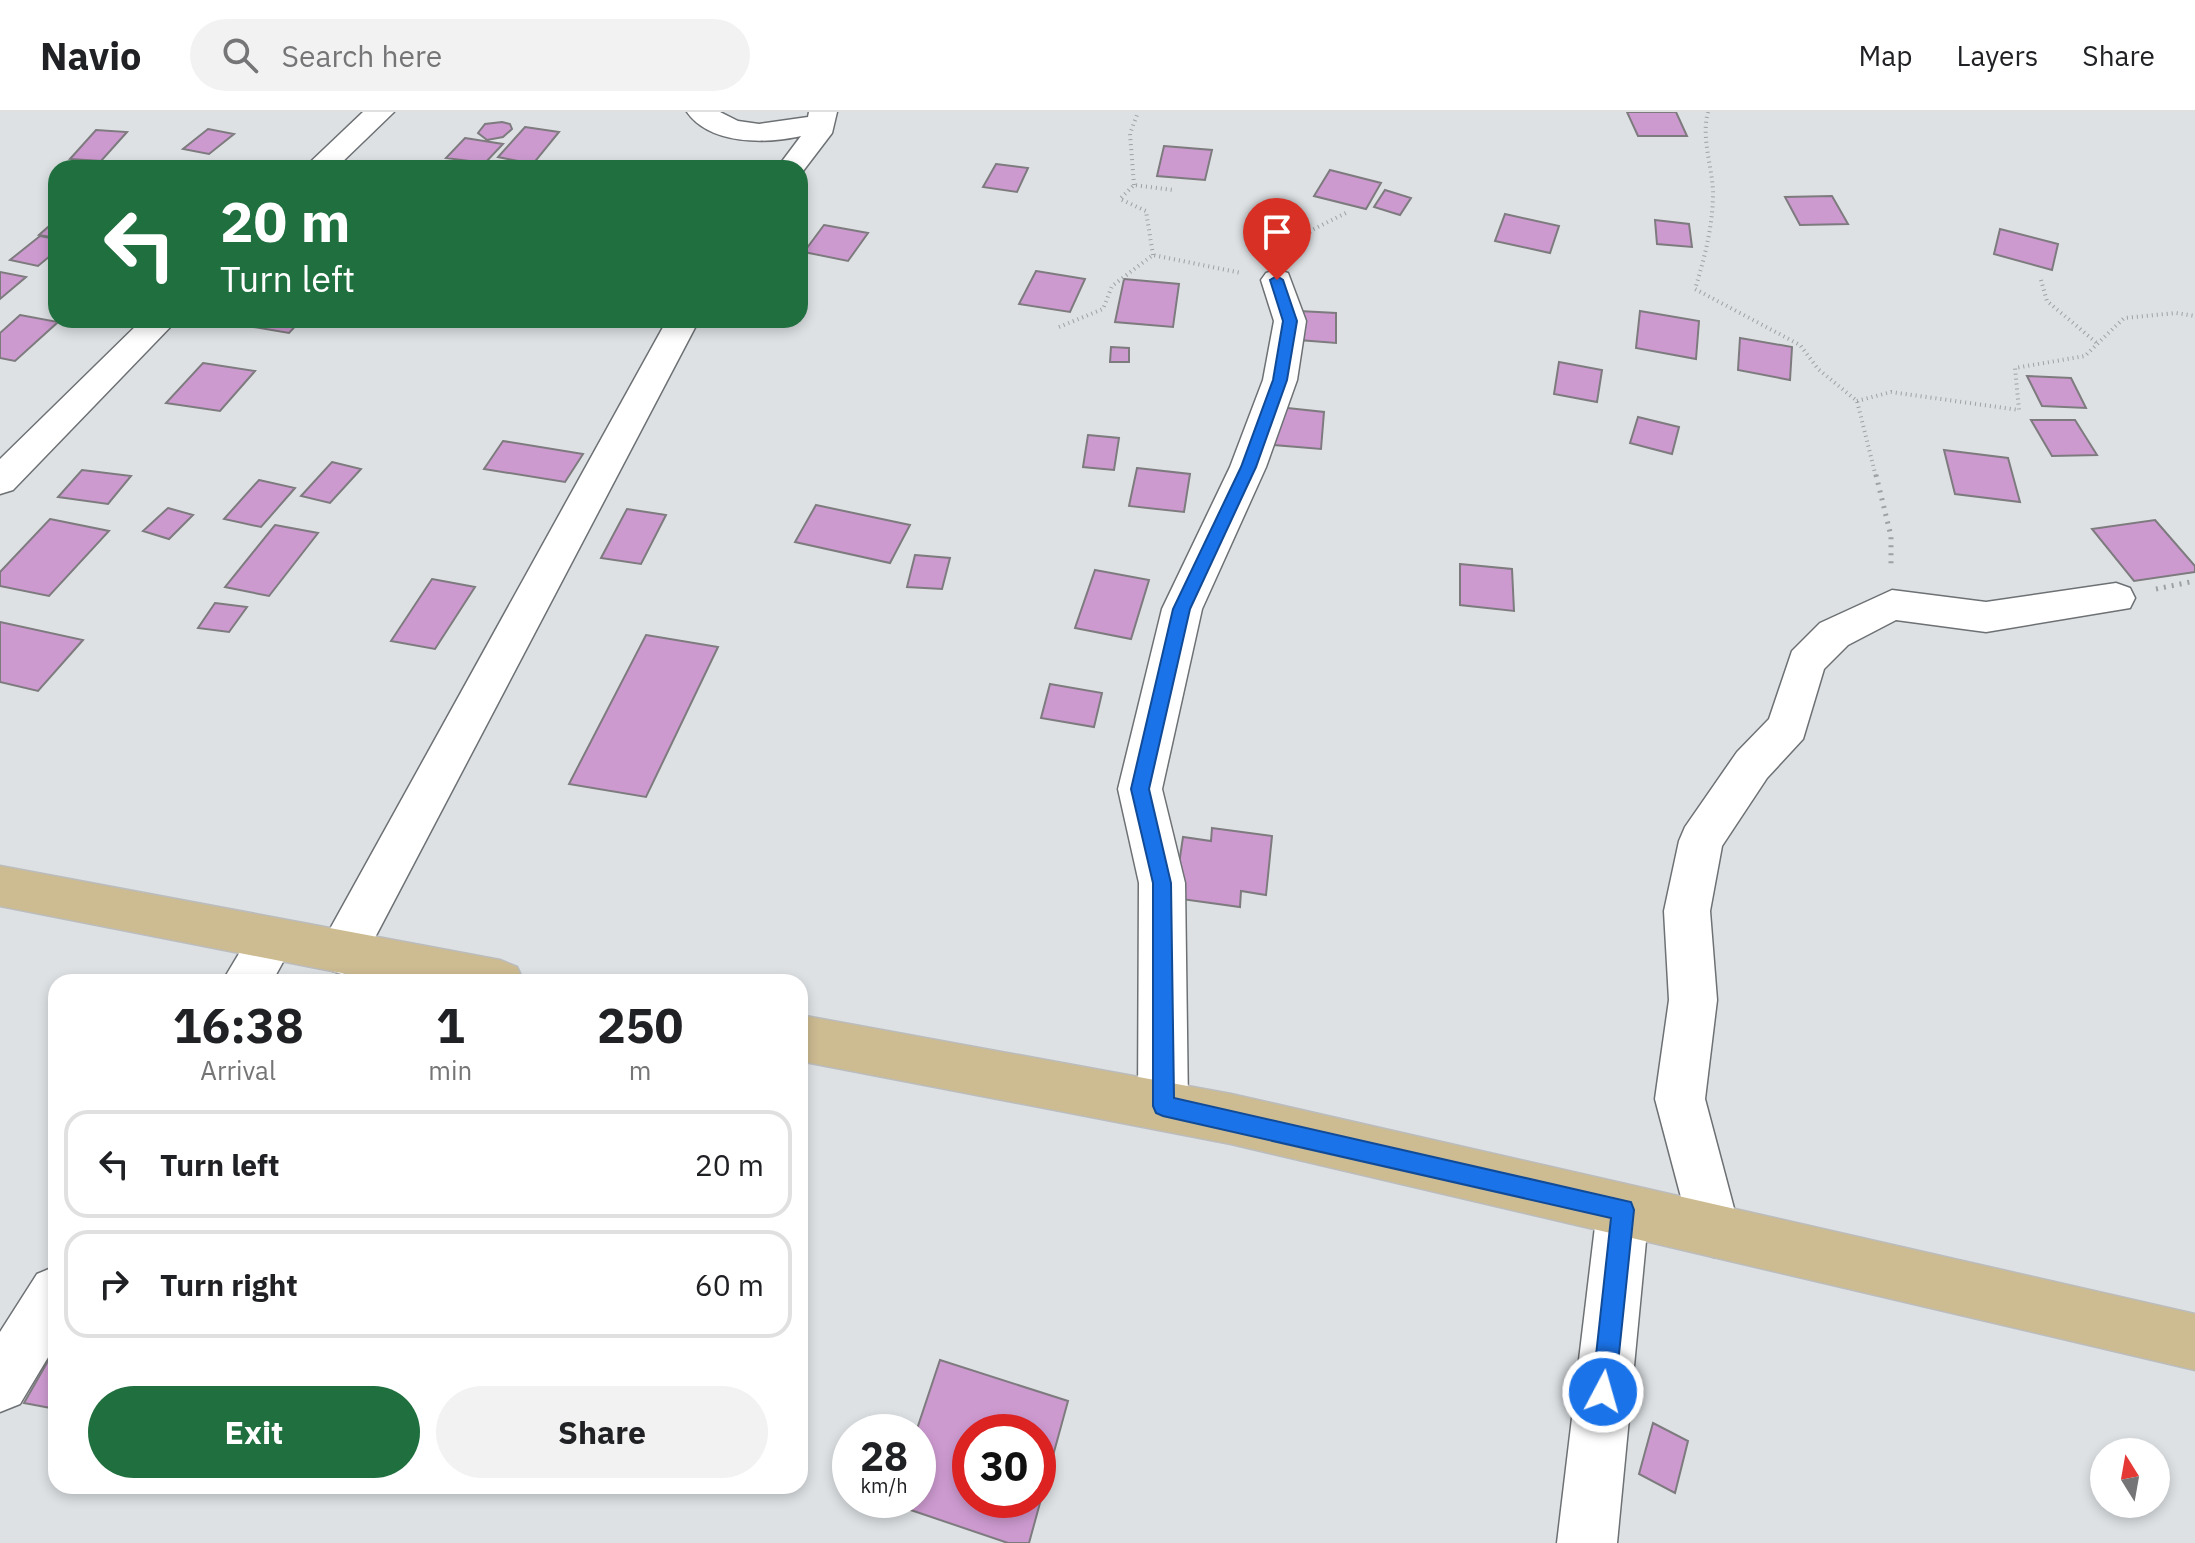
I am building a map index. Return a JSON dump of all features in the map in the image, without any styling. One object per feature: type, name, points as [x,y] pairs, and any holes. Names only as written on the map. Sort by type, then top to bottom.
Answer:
[{"type":"main road","points":[[0,886],[456,974]]},
{"type":"main road","points":[[808,1039],[1163,1106],[2195,1342]]},
{"type":"street","points":[[328,160],[380,112]]},
{"type":"street","points":[[701,112],[716,125],[755,132],[790,132],[822,117]]},
{"type":"street","points":[[798,160],[818,133],[822,117]]},
{"type":"street","points":[[1163,1106],[1162,883],[1140,789],[1182,609],[1248,467],[1280,380],[1290,321],[1277,280]]},
{"type":"street","points":[[0,481],[153,328]]},
{"type":"street","points":[[342,953],[679,328]]},
{"type":"street","points":[[1714,1231],[1680,1099],[1693,1000],[1687,911],[1701,841],[1752,765],[1788,727],[1806,662],[1834,634],[1892,605],[1986,617],[2116,598]]},
{"type":"street","points":[[251,974],[272,940]]},
{"type":"street","points":[[1587,1543],[1623,1210]]},
{"type":"street","points":[[0,1384],[48,1306]]},
{"type":"path","points":[[1138,112],[1130,134],[1134,185],[1120,199],[1146,211],[1153,255]]},
{"type":"path","points":[[1708,112],[1702,129],[1712,176],[1712,236],[1695,289],[1800,345],[1818,369],[1857,401],[1891,536],[1892,605]]},
{"type":"path","points":[[1134,185],[1173,190]]},
{"type":"path","points":[[1059,327],[1075,317],[1103,309],[1112,286],[1153,255],[1277,280],[1284,260],[1312,230],[1346,213]]},
{"type":"path","points":[[2041,280],[2047,301],[2098,344]]},
{"type":"path","points":[[1857,401],[1891,392],[2019,410],[2015,368],[2085,356],[2124,318],[2176,313],[2195,316]]},
{"type":"building","points":[[1627,112],[1676,112],[1687,136],[1638,136]]},
{"type":"building","points":[[485,124],[510,124],[512,129],[503,137],[487,140],[478,133]]},
{"type":"building","points":[[525,127],[559,132],[536,160],[498,157]]},
{"type":"building","points":[[208,129],[234,134],[209,154],[183,149]]},
{"type":"building","points":[[96,130],[127,132],[102,160],[70,159]]},
{"type":"building","points":[[465,138],[503,144],[488,160],[446,158]]},
{"type":"building","points":[[1164,146],[1212,150],[1205,180],[1157,176]]},
{"type":"building","points":[[996,164],[1028,168],[1017,192],[983,187]]},
{"type":"building","points":[[1330,170],[1381,183],[1366,209],[1314,196]]},
{"type":"building","points":[[1385,190],[1411,198],[1400,215],[1374,207]]},
{"type":"building","points":[[1832,196],[1848,224],[1800,225],[1785,197]]},
{"type":"building","points":[[1505,214],[1559,226],[1550,253],[1495,241]]},
{"type":"building","points":[[1655,220],[1689,224],[1692,247],[1657,244]]},
{"type":"building","points":[[824,225],[868,233],[848,261],[808,253],[808,247]]},
{"type":"building","points":[[48,227],[48,237],[39,235]]},
{"type":"building","points":[[2000,229],[2058,244],[2052,270],[1994,254]]},
{"type":"building","points":[[40,236],[48,238],[48,258],[38,266],[10,260]]},
{"type":"building","points":[[1036,271],[1085,279],[1070,312],[1019,304]]},
{"type":"building","points":[[0,272],[26,277],[0,299]]},
{"type":"building","points":[[1124,279],[1179,284],[1173,327],[1115,322]]},
{"type":"building","points":[[1299,311],[1336,313],[1336,343],[1299,340]]},
{"type":"building","points":[[1640,311],[1699,321],[1696,359],[1636,348]]},
{"type":"building","points":[[20,315],[48,320],[48,328],[51,328],[15,361],[0,358],[0,333]]},
{"type":"building","points":[[260,328],[294,328],[289,333]]},
{"type":"building","points":[[1740,338],[1792,347],[1790,380],[1738,370]]},
{"type":"building","points":[[1111,347],[1129,348],[1129,362],[1110,362]]},
{"type":"building","points":[[1559,362],[1602,370],[1597,402],[1554,394]]},
{"type":"building","points":[[203,363],[255,371],[220,411],[166,403]]},
{"type":"building","points":[[2027,376],[2071,378],[2086,408],[2042,406]]},
{"type":"building","points":[[1278,407],[1324,412],[1321,449],[1274,445]]},
{"type":"building","points":[[1638,417],[1679,427],[1672,454],[1630,443]]},
{"type":"building","points":[[2031,420],[2075,420],[2097,455],[2052,456]]},
{"type":"building","points":[[1088,435],[1119,438],[1114,470],[1083,467]]},
{"type":"building","points":[[503,441],[583,454],[565,482],[484,469]]},
{"type":"building","points":[[1944,450],[2008,458],[2020,502],[1955,494]]},
{"type":"building","points":[[332,462],[361,469],[330,503],[301,496]]},
{"type":"building","points":[[1137,468],[1190,474],[1184,512],[1129,506]]},
{"type":"building","points":[[82,470],[131,476],[108,504],[58,497]]},
{"type":"building","points":[[259,480],[295,488],[261,527],[224,519]]},
{"type":"building","points":[[816,505],[910,525],[890,563],[795,542]]},
{"type":"building","points":[[168,508],[193,515],[169,539],[143,531]]},
{"type":"building","points":[[627,509],[666,515],[641,564],[601,558]]},
{"type":"building","points":[[50,519],[109,531],[49,596],[0,586],[0,572]]},
{"type":"building","points":[[2155,520],[2195,566],[2195,572],[2134,581],[2092,529]]},
{"type":"building","points":[[275,525],[318,533],[269,596],[225,587]]},
{"type":"building","points":[[915,555],[950,558],[942,589],[907,587]]},
{"type":"building","points":[[1460,564],[1512,569],[1514,611],[1460,605]]},
{"type":"building","points":[[1095,570],[1149,580],[1131,639],[1075,628]]},
{"type":"building","points":[[432,579],[475,587],[435,649],[391,641]]},
{"type":"building","points":[[215,603],[247,607],[229,632],[198,628]]},
{"type":"building","points":[[0,622],[83,640],[38,691],[0,682]]},
{"type":"building","points":[[646,635],[718,647],[646,797],[569,784]]},
{"type":"building","points":[[1050,684],[1102,693],[1094,727],[1041,718]]},
{"type":"building","points":[[1212,828],[1272,836],[1266,895],[1241,891],[1240,907],[1174,898],[1183,837],[1211,841]]},
{"type":"building","points":[[940,1360],[1068,1401],[1056,1445],[1056,1414],[952,1414],[952,1518],[1036,1518],[1029,1543],[1008,1543],[934,1518],[936,1414],[922,1414]]},
{"type":"building","points":[[48,1361],[48,1408],[24,1403]]},
{"type":"building","points":[[1653,1423],[1688,1441],[1675,1493],[1639,1474]]},
{"type":"route","points":[[1277,280],[1290,321],[1280,380],[1248,467],[1182,609],[1140,789],[1162,883],[1163,1106],[1623,1210],[1603,1392]]}]
